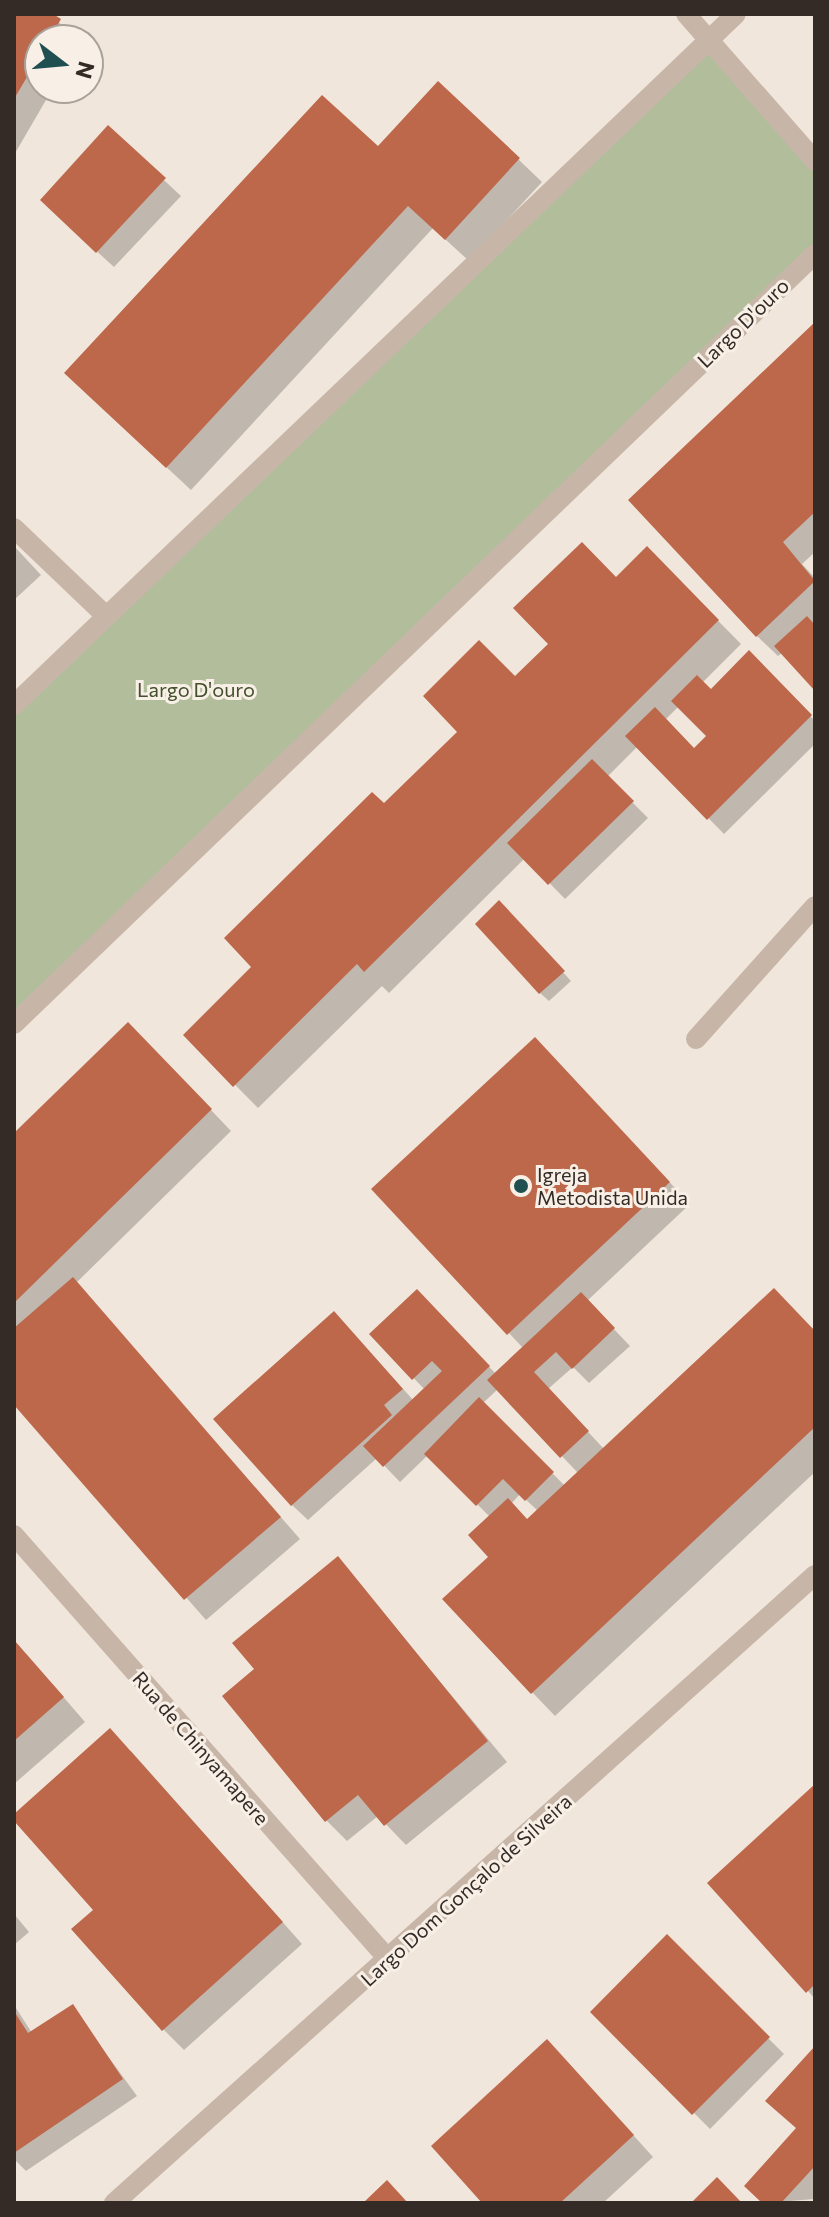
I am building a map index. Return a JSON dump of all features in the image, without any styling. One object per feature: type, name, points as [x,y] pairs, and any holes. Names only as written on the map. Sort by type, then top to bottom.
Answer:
[{"type":"street","points":[[686,14],[815,161]]},
{"type":"street","points":[[14,705],[736,14]]},
{"type":"street","name":"Largo D'ouro","points":[[14,1024],[815,254]]},
{"type":"street","points":[[14,528],[106,616]]},
{"type":"street","points":[[696,1039],[815,906]]},
{"type":"street","name":"Rua de Chinyamapere","points":[[14,1535],[389,1960]]},
{"type":"street","name":"Largo Dom Gonçalo de Silveira","points":[[114,2203],[389,1960],[815,1575]]},
{"type":"green space","name":"Largo D'ouro","points":[[711,40],[815,161],[815,254],[14,1024],[14,705]]},
{"type":"building","points":[[14,14],[53,14],[61,19],[58,24],[24,24],[24,82],[14,99]]},
{"type":"building","points":[[438,81],[520,158],[445,240],[408,206],[166,468],[64,373],[322,95],[378,146]]},
{"type":"building","points":[[108,125],[166,178],[96,253],[40,200]]},
{"type":"building","points":[[815,322],[815,512],[783,542],[815,581],[756,637],[628,500]]},
{"type":"building","points":[[582,542],[616,577],[647,546],[719,620],[364,972],[357,964],[233,1087],[183,1035],[251,967],[224,938],[372,792],[384,803],[457,732],[423,696],[479,640],[515,676],[548,644],[513,608]]},
{"type":"building","points":[[807,616],[815,625],[815,691],[774,646]]},
{"type":"building","points":[[749,650],[812,715],[707,820],[625,736],[655,707],[694,748],[706,736],[671,701],[697,675],[711,689]]},
{"type":"building","points":[[592,759],[634,801],[548,885],[507,843]]},
{"type":"building","points":[[499,900],[565,971],[539,994],[475,924]]},
{"type":"building","points":[[128,1022],[212,1109],[14,1303],[14,1133]]},
{"type":"building","name":"Igreja Metodista Unida","points":[[535,1037],[670,1182],[507,1335],[371,1189]]},
{"type":"building","points":[[73,1277],[281,1517],[184,1600],[14,1405],[14,1328]]},
{"type":"building","points":[[774,1288],[815,1331],[815,1427],[531,1694],[442,1599],[488,1557],[468,1535],[508,1498],[527,1519]]},
{"type":"building","points":[[417,1289],[490,1366],[383,1467],[363,1446],[442,1371],[432,1361],[412,1380],[369,1334]]},
{"type":"building","points":[[581,1292],[615,1328],[572,1369],[556,1352],[534,1372],[589,1431],[560,1458],[487,1380]]},
{"type":"building","points":[[334,1311],[403,1389],[384,1405],[392,1415],[291,1506],[213,1419]]},
{"type":"building","points":[[479,1397],[554,1472],[525,1501],[503,1479],[476,1506],[424,1454]]},
{"type":"building","points":[[338,1556],[488,1741],[384,1826],[358,1795],[325,1822],[222,1696],[254,1669],[232,1643]]},
{"type":"building","points":[[14,1640],[64,1697],[14,1741]]},
{"type":"building","points":[[110,1728],[283,1922],[162,2031],[71,1929],[93,1910],[14,1821],[14,1814]]},
{"type":"building","points":[[815,1784],[815,1984],[806,1993],[707,1883]]},
{"type":"building","points":[[667,1934],[770,2037],[692,2115],[590,2012]]},
{"type":"building","points":[[73,2004],[123,2079],[14,2153],[14,2011],[28,2033]]},
{"type":"building","points":[[547,2039],[634,2135],[560,2203],[482,2203],[431,2146]]},
{"type":"building","points":[[815,2046],[815,2166],[781,2203],[762,2203],[744,2186],[796,2128],[765,2101]]},
{"type":"building","points":[[717,2177],[742,2203],[691,2203]]},
{"type":"building","points":[[387,2180],[408,2203],[363,2203]]},
{"type":"place","name":"Igreja Metodista Unida","points":[[521,1186]]}]
